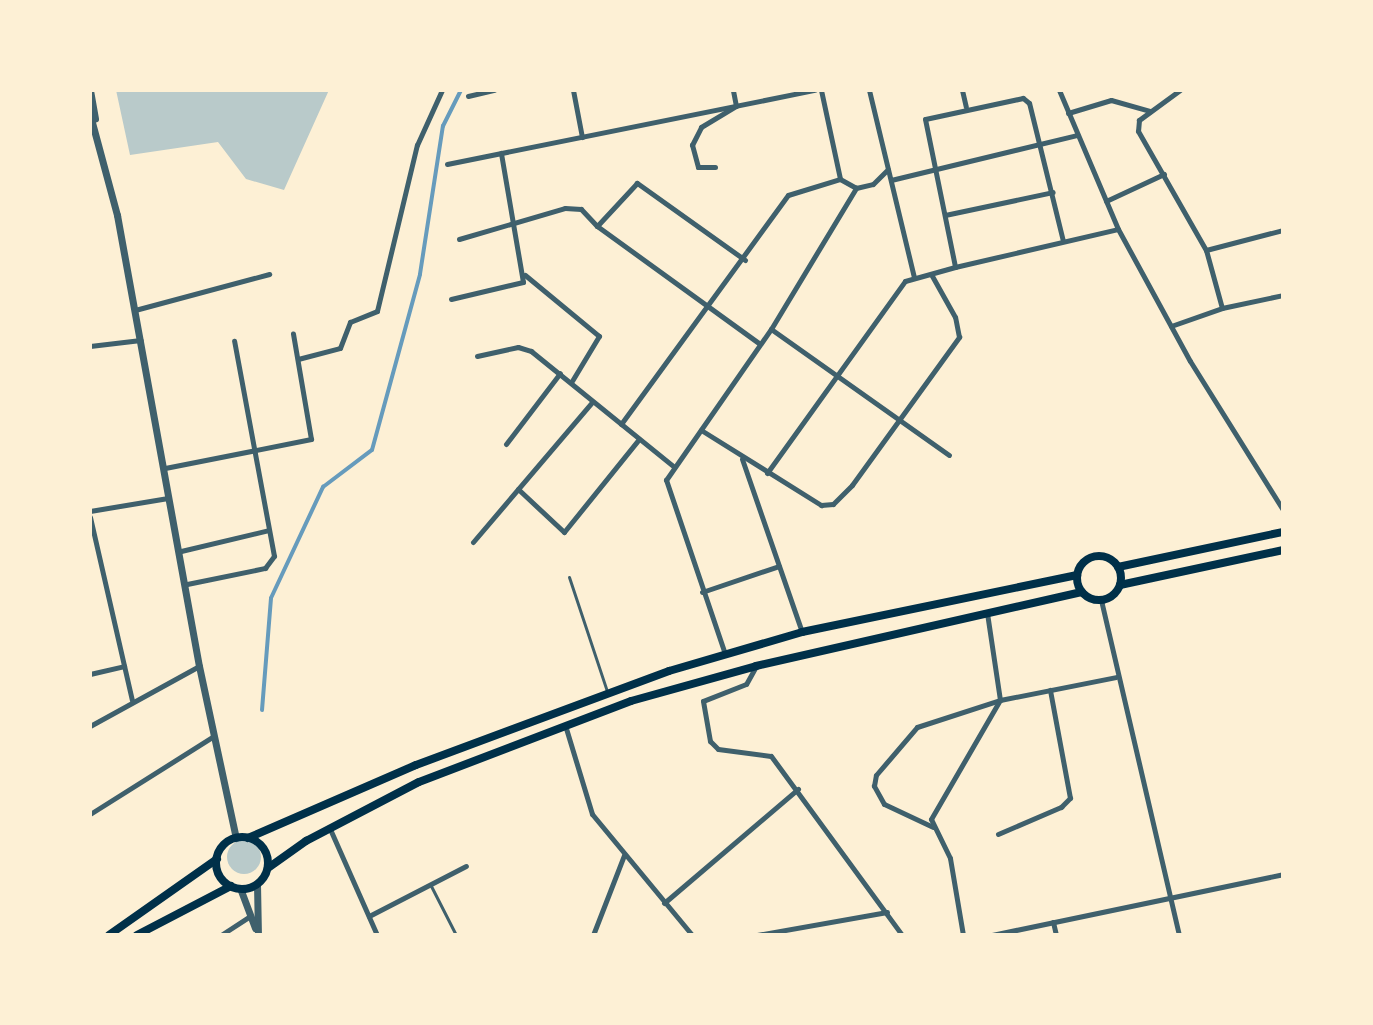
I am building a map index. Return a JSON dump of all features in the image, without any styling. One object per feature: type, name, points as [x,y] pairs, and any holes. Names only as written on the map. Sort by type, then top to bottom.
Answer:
[{"type":"main road","points":[[1082,592],[1077,575],[1082,564],[1098,556],[1118,567],[1283,532]]},
{"type":"main road","points":[[137,935],[236,887],[257,884],[268,868],[329,828],[419,782],[565,725],[756,666],[1082,592],[1101,600],[1120,585],[1283,550]]},
{"type":"main road","points":[[1118,567],[1120,585]]},
{"type":"main road","points":[[109,935],[217,859],[223,846],[236,838],[248,838],[416,765],[607,692],[802,632],[1077,575]]},
{"type":"main road","points":[[248,838],[262,846],[268,868]]},
{"type":"main road","points":[[217,859],[219,875],[236,887]]},
{"type":"street","points":[[90,90],[171,498],[199,666],[217,734],[236,838]]},
{"type":"street","points":[[298,359],[340,348],[350,322],[377,311],[417,145],[442,90]]},
{"type":"street","points":[[468,96],[494,90]]},
{"type":"street","points":[[573,90],[582,137]]},
{"type":"street","points":[[733,90],[736,106]]},
{"type":"street","points":[[447,164],[818,90],[840,179]]},
{"type":"street","points":[[869,90],[914,278]]},
{"type":"street","points":[[962,90],[966,107]]},
{"type":"street","points":[[1059,90],[1118,229],[1171,326],[1283,510]]},
{"type":"street","points":[[1180,90],[1139,120],[1138,131],[1206,250],[1222,308]]},
{"type":"street","points":[[955,267],[925,119],[966,107],[1023,98],[1041,144],[1063,241]]},
{"type":"street","points":[[1068,113],[1111,100],[1151,111]]},
{"type":"street","points":[[715,167],[698,167],[692,145],[701,127],[736,106]]},
{"type":"street","points":[[891,180],[1077,135]]},
{"type":"street","points":[[451,299],[521,284],[525,275],[517,220],[501,153]]},
{"type":"street","points":[[621,424],[745,260],[788,195],[840,179],[856,188],[873,184],[888,169]]},
{"type":"street","points":[[1106,201],[1164,174]]},
{"type":"street","points":[[597,226],[637,183],[745,260]]},
{"type":"street","points":[[725,654],[666,485],[673,466],[771,329],[856,188]]},
{"type":"street","points":[[945,215],[1053,192]]},
{"type":"street","points":[[459,239],[517,220],[572,207],[760,344]]},
{"type":"street","points":[[767,473],[905,281],[1118,229]]},
{"type":"street","points":[[1206,250],[1283,230]]},
{"type":"street","points":[[135,310],[269,274]]},
{"type":"street","points":[[701,430],[742,459],[821,505],[833,504],[900,420],[959,337],[955,317],[931,274]]},
{"type":"street","points":[[525,275],[599,336],[572,381]]},
{"type":"street","points":[[1171,326],[1222,308],[1283,295]]},
{"type":"street","points":[[771,329],[949,455]]},
{"type":"street","points":[[165,468],[254,452],[312,437],[293,334]]},
{"type":"street","points":[[90,346],[141,340]]},
{"type":"street","points":[[187,584],[272,564],[269,530],[234,341]]},
{"type":"street","points":[[477,356],[522,347],[572,381],[592,402],[673,466]]},
{"type":"street","points":[[506,444],[560,373]]},
{"type":"street","points":[[473,542],[592,402]]},
{"type":"street","points":[[518,489],[564,532],[639,439]]},
{"type":"street","points":[[742,459],[802,632]]},
{"type":"street","points":[[132,700],[90,514],[171,498]]},
{"type":"street","points":[[181,551],[269,530]]},
{"type":"street","points":[[702,592],[779,566]]},
{"type":"street","points":[[1101,600],[1116,677],[1179,935]]},
{"type":"street","points":[[963,935],[950,858],[933,827],[932,810],[1000,700],[986,612]]},
{"type":"street","points":[[90,674],[124,666]]},
{"type":"street","points":[[90,726],[132,700],[199,666]]},
{"type":"street","points":[[756,666],[746,684],[703,701],[710,741],[718,749],[767,753],[798,789],[902,935]]},
{"type":"street","points":[[933,827],[884,804],[874,786],[876,775],[926,722],[1000,700],[1116,677]]},
{"type":"street","points":[[998,834],[1061,807],[1070,798],[1072,788],[1050,690]]},
{"type":"street","points":[[565,725],[592,814],[689,935]]},
{"type":"street","points":[[90,814],[217,734]]},
{"type":"street","points":[[664,903],[798,789]]},
{"type":"street","points":[[329,828],[377,935]]},
{"type":"street","points":[[593,935],[624,855]]},
{"type":"street","points":[[369,916],[466,866]]},
{"type":"street","points":[[992,935],[1283,874]]},
{"type":"street","points":[[257,884],[258,935]]},
{"type":"street","points":[[236,887],[258,935]]},
{"type":"street","points":[[757,935],[887,912]]},
{"type":"street","points":[[221,935],[250,916]]},
{"type":"street","points":[[1053,922],[1056,935]]},
{"type":"lane","points":[[569,577],[607,692]]},
{"type":"lane","points":[[430,884],[456,935]]},
{"type":"shaded area","points":[[116,90],[329,90],[284,190],[246,179],[218,142],[130,155]]},
{"type":"shaded area","points":[[244,840],[256,845],[261,857],[256,869],[244,874],[232,869],[227,857],[232,845]]},
{"type":"waterway","points":[[262,710],[271,598],[323,487],[372,450],[420,274],[443,126],[461,90]]}]
